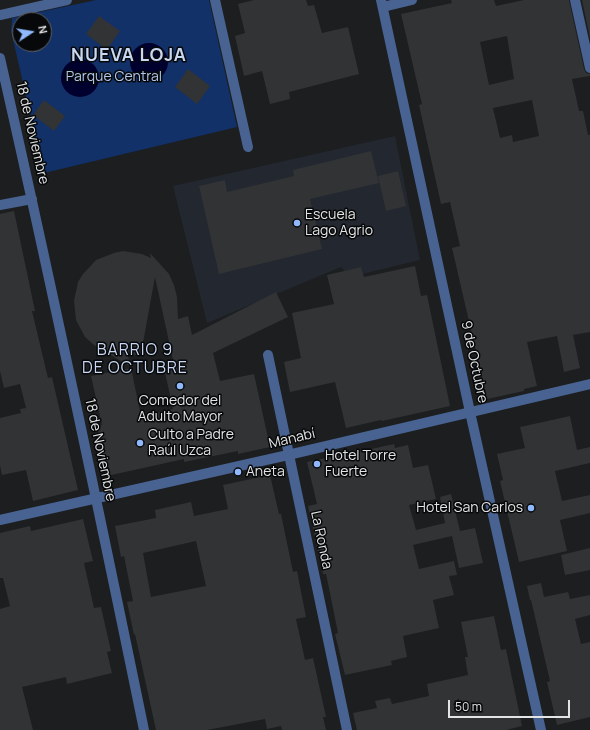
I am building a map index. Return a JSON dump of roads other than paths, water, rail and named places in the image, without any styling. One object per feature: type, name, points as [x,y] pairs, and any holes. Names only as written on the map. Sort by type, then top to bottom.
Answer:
[{"type":"street","points":[[0,15],[67,0]]},
{"type":"street","points":[[215,0],[248,147]]},
{"type":"street","points":[[382,3],[412,0]]},
{"type":"street","points":[[575,0],[590,68]]},
{"type":"street","name":"9 de Octubre","points":[[382,3],[470,412],[541,730]]},
{"type":"street","name":"18 de Noviembre","points":[[0,58],[97,498],[144,730]]},
{"type":"street","points":[[0,205],[32,199]]},
{"type":"street","name":"La Ronda","points":[[268,355],[347,730]]},
{"type":"street","name":"Manabí","points":[[0,520],[288,455],[590,384]]},
{"type":"place","name":"Escuela Lago Agrio","points":[[297,223]]},
{"type":"place","name":"Comedor del Adulto Mayor","points":[[180,386]]},
{"type":"place","name":"Culto a Padre Raúl Uzca","points":[[140,443]]},
{"type":"place","name":"Hotel Torre Fuerte","points":[[317,464]]},
{"type":"place","name":"Aneta","points":[[238,472]]},
{"type":"place","name":"Hotel San Carlos","points":[[531,508]]},
{"type":"district","name":"NUEVA LOJA","points":[[129,56]]},
{"type":"district","name":"BARRIO 9 DE OCTUBRE","points":[[135,360]]},
{"type":"park label","name":"Parque Central","points":[[114,77]]}]
